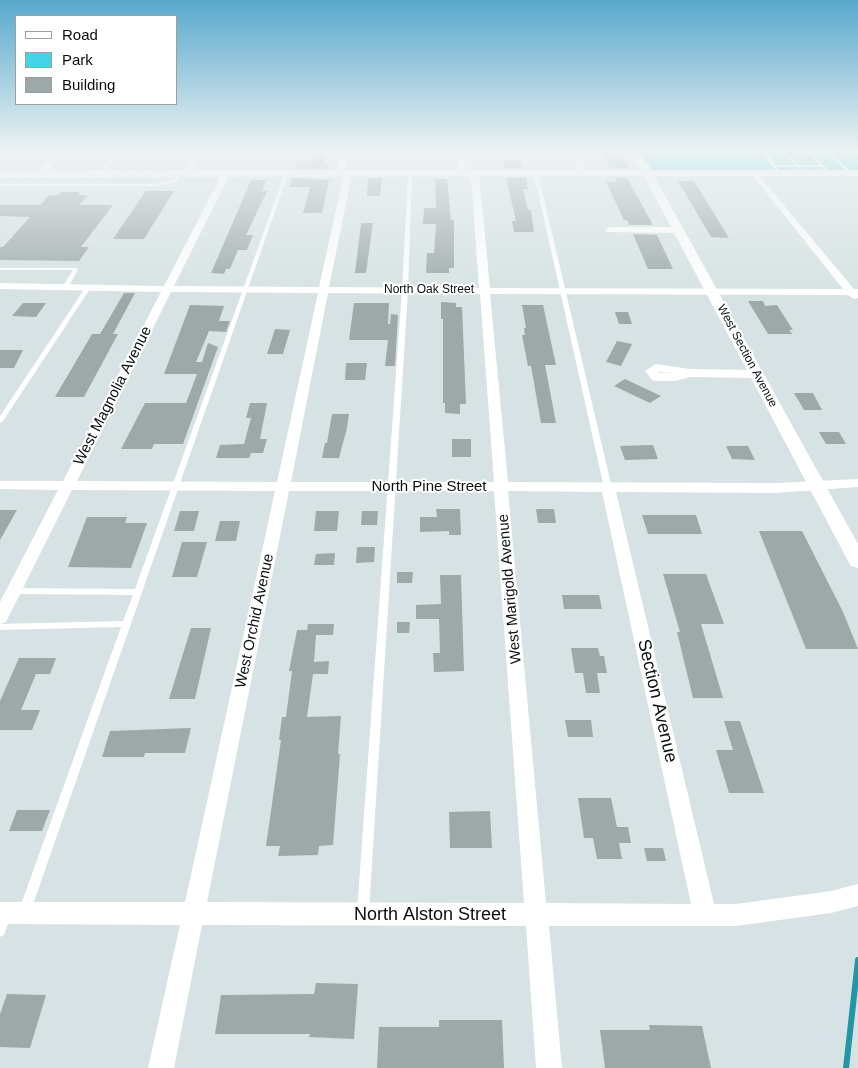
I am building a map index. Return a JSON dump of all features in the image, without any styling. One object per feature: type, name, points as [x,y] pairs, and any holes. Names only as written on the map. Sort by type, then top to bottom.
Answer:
[{"type":"street","name":"West Magnolia Avenue","points":[[0,618],[212,202]]},
{"type":"street","name":"West Orchid Avenue","points":[[161,1068],[325,290],[339,202]]},
{"type":"street","name":"West Marigold Avenue","points":[[473,202],[485,290],[538,914],[549,1068]]},
{"type":"street","name":"West Section Avenue","points":[[663,202],[858,561]]},
{"type":"street","points":[[779,202],[854,292],[858,302]]},
{"type":"street","points":[[610,230],[679,230]]},
{"type":"street","points":[[0,298],[5,286]]},
{"type":"street","name":"North Oak Street","points":[[5,286],[244,290],[854,292]]},
{"type":"street","points":[[690,373],[757,374]]},
{"type":"street","name":"North Pine Street","points":[[0,485],[608,488],[818,487],[858,483]]},
{"type":"street","name":"Section Avenue","points":[[608,488],[706,915]]},
{"type":"street","name":"North Alston Street","points":[[7,918],[193,914],[706,915],[760,913],[831,902],[858,895]]},
{"type":"lane","points":[[7,918],[126,624],[276,202]]},
{"type":"lane","points":[[363,915],[405,290],[409,202]]},
{"type":"lane","points":[[542,202],[608,488]]},
{"type":"lane","points":[[0,269],[76,269],[66,286]]},
{"type":"lane","points":[[0,421],[89,286]]},
{"type":"lane","points":[[14,591],[137,592]]},
{"type":"lane","points":[[0,627],[126,624]]},
{"type":"building","points":[[43,202],[82,202],[79,205],[113,205],[81,247],[89,247],[79,261],[0,260],[0,247],[3,247],[30,217],[0,216],[0,205],[40,205]]},
{"type":"building","points":[[139,202],[167,202],[144,239],[113,239]]},
{"type":"building","points":[[242,202],[262,202],[246,235],[253,235],[247,250],[238,250],[230,269],[226,269],[224,274],[211,273]]},
{"type":"building","points":[[306,202],[324,202],[322,213],[303,213]]},
{"type":"building","points":[[436,202],[449,202],[451,220],[454,220],[454,268],[449,268],[449,273],[426,273],[427,253],[434,253],[436,224],[423,224],[424,208],[436,208]]},
{"type":"building","points":[[512,202],[526,202],[528,210],[531,210],[534,232],[514,232],[512,221],[516,221]]},
{"type":"building","points":[[615,202],[640,202],[653,225],[629,225],[627,220],[624,220]]},
{"type":"building","points":[[690,202],[707,202],[729,238],[711,237]]},
{"type":"building","points":[[361,223],[373,223],[366,273],[355,273]]},
{"type":"building","points":[[633,234],[657,235],[673,269],[648,269]]},
{"type":"building","points":[[124,293],[135,293],[113,334],[118,334],[84,397],[55,397],[92,334],[100,334]]},
{"type":"building","points":[[748,301],[763,301],[765,306],[777,305],[793,330],[789,330],[792,334],[768,334]]},
{"type":"building","points":[[441,302],[456,303],[456,307],[462,307],[466,404],[460,404],[460,414],[445,413],[445,403],[443,403],[443,319],[441,319]]},
{"type":"building","points":[[23,303],[46,303],[36,317],[12,316]]},
{"type":"building","points":[[354,303],[389,303],[388,324],[390,324],[391,314],[398,315],[395,366],[385,366],[388,340],[349,340]]},
{"type":"building","points":[[190,305],[224,306],[219,321],[230,321],[226,332],[209,331],[196,362],[202,362],[208,343],[218,347],[183,444],[154,444],[152,449],[121,449],[145,403],[186,403],[197,374],[164,374]]},
{"type":"building","points":[[522,305],[543,305],[556,365],[545,365],[556,423],[541,423],[531,366],[528,366],[522,335],[525,335],[524,328],[526,328]]},
{"type":"building","points":[[615,312],[628,312],[632,324],[619,324]]},
{"type":"building","points":[[275,329],[290,330],[283,354],[267,354]]},
{"type":"building","points":[[617,341],[632,344],[621,366],[606,362]]},
{"type":"building","points":[[0,350],[23,350],[14,368],[0,368]]},
{"type":"building","points":[[346,363],[367,363],[365,380],[345,380]]},
{"type":"building","points":[[625,379],[661,396],[650,403],[614,386]]},
{"type":"building","points":[[794,393],[813,393],[822,410],[804,410]]},
{"type":"building","points":[[250,403],[267,403],[260,439],[267,439],[263,453],[251,453],[249,458],[216,458],[220,445],[244,444],[251,418],[246,418]]},
{"type":"building","points":[[332,414],[349,414],[347,428],[339,458],[322,458],[325,443],[327,443]]},
{"type":"building","points":[[819,432],[839,432],[846,444],[826,444]]},
{"type":"building","points":[[452,439],[471,439],[471,457],[452,457]]},
{"type":"building","points":[[653,445],[658,459],[625,460],[620,446]]},
{"type":"building","points":[[726,446],[748,446],[755,460],[732,459]]},
{"type":"building","points":[[436,509],[460,509],[461,535],[449,535],[449,531],[420,532],[420,517],[437,517]]},
{"type":"building","points":[[536,509],[554,509],[556,523],[538,523]]},
{"type":"building","points":[[0,510],[17,510],[0,540]]},
{"type":"building","points":[[180,511],[199,511],[194,531],[174,531]]},
{"type":"building","points":[[316,511],[339,511],[337,531],[314,531]]},
{"type":"building","points":[[362,511],[378,511],[377,525],[361,525]]},
{"type":"building","points":[[642,515],[696,515],[702,534],[648,534]]},
{"type":"building","points":[[87,517],[127,517],[125,523],[147,523],[131,568],[68,567]]},
{"type":"building","points":[[220,521],[240,521],[236,541],[215,541]]},
{"type":"building","points":[[759,531],[802,531],[843,612],[858,649],[806,649]]},
{"type":"building","points":[[182,542],[207,542],[197,577],[172,577]]},
{"type":"building","points":[[357,547],[375,547],[374,562],[356,563]]},
{"type":"building","points":[[335,553],[334,565],[314,565],[316,554]]},
{"type":"building","points":[[397,572],[413,572],[412,583],[397,583]]},
{"type":"building","points":[[663,574],[706,574],[724,624],[701,624],[723,698],[693,698],[677,632],[680,632]]},
{"type":"building","points":[[440,575],[461,575],[464,671],[434,672],[433,653],[440,653],[439,619],[416,619],[416,605],[441,604]]},
{"type":"building","points":[[562,595],[599,595],[602,609],[564,609]]},
{"type":"building","points":[[397,622],[410,622],[409,633],[397,633]]},
{"type":"building","points":[[308,624],[334,624],[333,635],[316,635],[314,662],[329,661],[328,674],[313,674],[307,717],[341,716],[333,845],[319,846],[318,855],[278,856],[280,846],[266,846],[281,740],[279,740],[282,717],[286,717],[292,671],[289,671],[297,630],[307,630]]},
{"type":"building","points":[[191,628],[211,628],[195,699],[169,699]]},
{"type":"building","points":[[571,648],[598,648],[600,656],[604,656],[607,673],[597,673],[600,693],[586,693],[583,673],[575,673]]},
{"type":"building","points":[[19,658],[56,658],[50,674],[36,674],[21,710],[40,710],[32,730],[0,730],[0,701]]},
{"type":"building","points":[[565,720],[591,720],[593,737],[568,737]]},
{"type":"building","points":[[724,721],[740,721],[764,793],[729,793],[716,750],[733,750]]},
{"type":"building","points":[[191,728],[185,753],[145,753],[144,757],[102,757],[110,731]]},
{"type":"building","points":[[578,798],[611,798],[617,827],[628,827],[631,843],[619,843],[622,859],[597,859],[593,838],[584,838]]},
{"type":"building","points":[[17,810],[50,810],[42,831],[9,831]]},
{"type":"building","points":[[490,811],[492,848],[450,848],[449,812]]},
{"type":"building","points":[[644,848],[663,848],[666,861],[647,861]]},
{"type":"building","points":[[316,983],[358,984],[354,1039],[309,1037],[310,1034],[215,1034],[221,995],[314,994]]},
{"type":"building","points":[[7,994],[46,995],[30,1048],[0,1047],[0,1014]]},
{"type":"building","points":[[439,1020],[502,1020],[504,1068],[377,1068],[379,1027],[439,1027]]},
{"type":"building","points":[[649,1025],[702,1026],[711,1068],[605,1068],[600,1030],[650,1030]]},
{"type":"waterway","points":[[846,1068],[858,960]]}]
